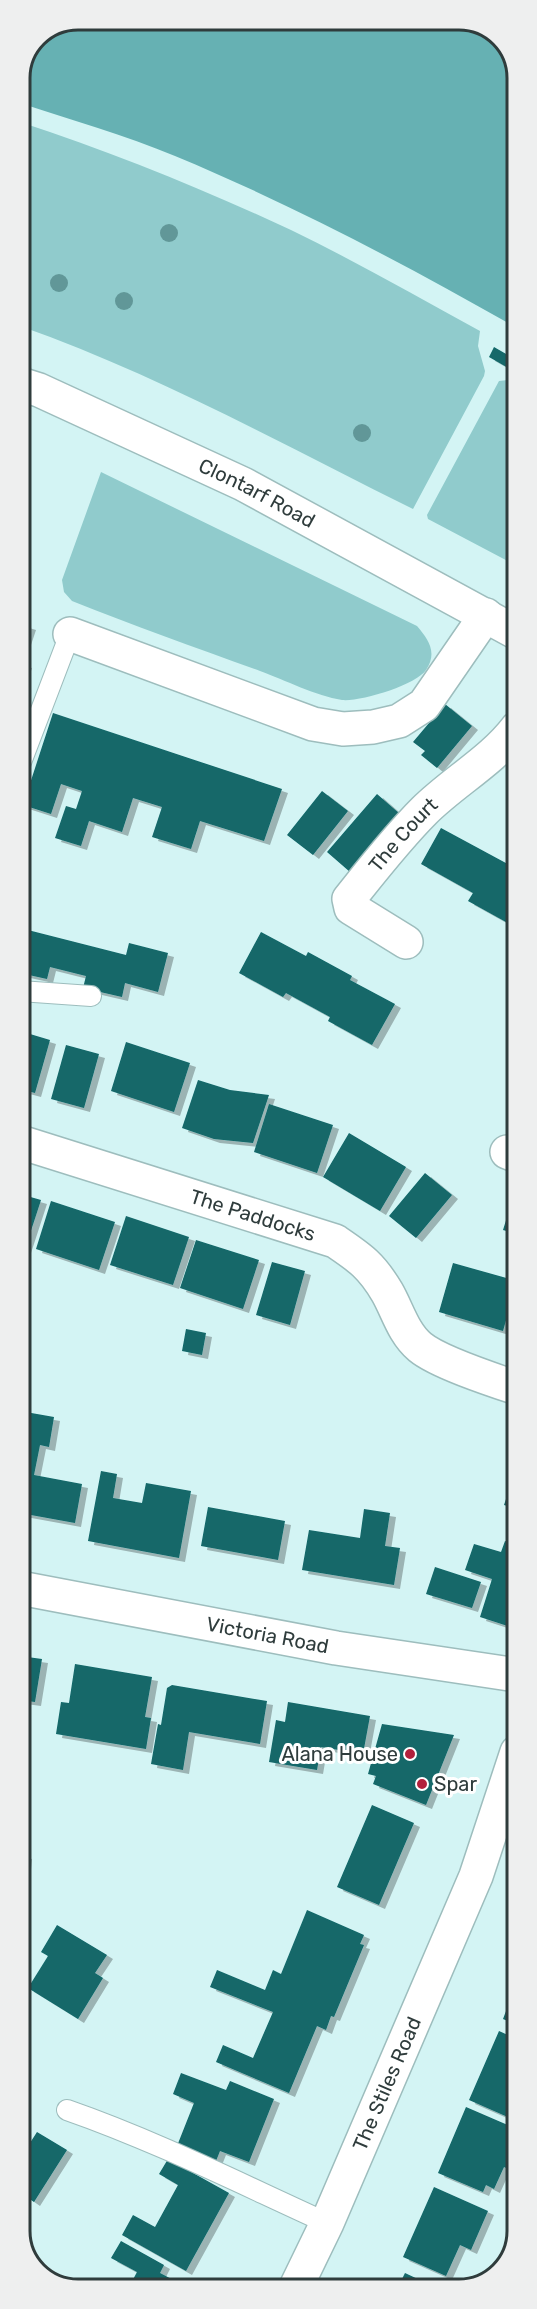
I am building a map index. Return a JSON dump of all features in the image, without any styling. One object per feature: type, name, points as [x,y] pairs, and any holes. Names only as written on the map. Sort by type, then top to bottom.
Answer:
[{"type":"street","name":"Clontarf Road","points":[[30,387],[243,484],[507,627]]},
{"type":"street","points":[[70,634],[313,724],[343,729],[374,728],[399,721],[424,705],[486,615]]},
{"type":"street","name":"The Court","points":[[406,942],[351,908],[349,898],[425,810],[507,739]]},
{"type":"street","name":"The Paddocks","points":[[30,1145],[335,1241],[367,1262],[386,1291],[407,1331],[419,1346],[436,1356],[507,1384]]},
{"type":"street","name":"Victoria Road","points":[[30,1590],[336,1648],[507,1674]]},
{"type":"street","name":"The Stiles Road","points":[[300,2279],[327,2223],[476,1876],[507,1782]]},
{"type":"lane","points":[[30,739],[70,634]]},
{"type":"lane","points":[[30,992],[91,996]]},
{"type":"lane","points":[[67,2110],[141,2139],[327,2223]]},
{"type":"shaded area","points":[[78,30],[462,30],[478,34],[486,38],[497,49],[506,68],[507,322],[349,237],[263,195],[175,156],[30,106],[30,78],[34,59],[44,44],[59,34]]},
{"type":"shaded area","points":[[30,126],[191,186],[291,230],[386,279],[480,331],[478,346],[485,371],[413,509],[170,388],[30,330]]},
{"type":"shaded area","points":[[507,380],[507,561],[428,519],[427,515],[499,381]]},
{"type":"shaded area","points":[[101,472],[417,626],[430,646],[430,663],[426,670],[400,687],[361,698],[342,700],[311,691],[72,601],[64,592],[62,580]]},
{"type":"building","points":[[494,347],[507,354],[507,367],[489,357]]},
{"type":"building","points":[[445,704],[472,726],[437,768],[421,755],[425,751],[413,742]]},
{"type":"building","points":[[53,713],[282,789],[264,841],[200,821],[191,849],[152,837],[162,807],[133,798],[122,832],[89,821],[81,846],[55,838],[66,806],[76,809],[82,791],[61,784],[51,814],[30,807],[30,784]]},
{"type":"building","points":[[322,791],[348,811],[313,855],[287,835]]},
{"type":"building","points":[[377,794],[400,814],[350,872],[327,852]]},
{"type":"building","points":[[441,828],[507,864],[507,922],[468,901],[473,893],[421,864]]},
{"type":"building","points":[[30,931],[126,955],[129,943],[168,953],[158,992],[125,983],[122,997],[83,988],[86,976],[50,967],[47,979],[30,975]]},
{"type":"building","points":[[261,932],[306,956],[308,952],[352,976],[350,980],[395,1004],[372,1045],[328,1021],[330,1017],[286,993],[283,997],[239,973]]},
{"type":"building","points":[[30,1034],[50,1040],[35,1093],[30,1092]]},
{"type":"building","points":[[126,1042],[190,1063],[174,1112],[111,1091]]},
{"type":"building","points":[[66,1045],[99,1054],[84,1108],[51,1099]]},
{"type":"building","points":[[198,1080],[230,1090],[269,1095],[253,1143],[214,1139],[182,1128]]},
{"type":"building","points":[[269,1104],[333,1125],[317,1173],[254,1152]]},
{"type":"building","points":[[349,1133],[406,1167],[380,1211],[323,1177]]},
{"type":"building","points":[[425,1173],[452,1195],[416,1238],[389,1216]]},
{"type":"building","points":[[30,1197],[41,1200],[30,1234]]},
{"type":"building","points":[[51,1201],[115,1222],[99,1270],[36,1249]]},
{"type":"building","points":[[126,1216],[189,1237],[173,1285],[110,1265]]},
{"type":"building","points":[[507,1217],[507,1231],[503,1230]]},
{"type":"building","points":[[196,1240],[259,1260],[243,1309],[180,1288]]},
{"type":"building","points":[[272,1262],[305,1271],[290,1325],[256,1315]]},
{"type":"building","points":[[453,1263],[507,1278],[507,1317],[503,1331],[439,1312]]},
{"type":"building","points":[[186,1329],[206,1333],[202,1355],[182,1351]]},
{"type":"building","points":[[30,1413],[54,1417],[49,1447],[40,1445],[34,1475],[82,1484],[75,1523],[30,1515]]},
{"type":"building","points":[[101,1471],[117,1474],[113,1498],[142,1503],[146,1483],[191,1491],[179,1558],[88,1541]]},
{"type":"building","points":[[208,1507],[285,1521],[278,1560],[201,1546]]},
{"type":"building","points":[[364,1509],[390,1513],[385,1546],[400,1548],[394,1585],[302,1570],[309,1530],[360,1538]]},
{"type":"building","points":[[505,1541],[507,1542],[507,1626],[480,1617],[492,1579],[465,1570],[474,1544],[501,1552]]},
{"type":"building","points":[[435,1567],[481,1582],[472,1608],[426,1594]]},
{"type":"building","points":[[30,1657],[42,1659],[35,1702],[30,1701]]},
{"type":"building","points":[[75,1664],[152,1677],[145,1717],[151,1718],[146,1749],[56,1734],[61,1702],[69,1703]]},
{"type":"building","points":[[172,1685],[267,1701],[260,1744],[189,1732],[183,1770],[151,1764],[167,1688]]},
{"type":"building","points":[[288,1702],[370,1716],[363,1754],[321,1747],[317,1770],[269,1762],[276,1720],[285,1722]]},
{"type":"building","name":"Alana House","points":[[382,1724],[454,1735],[426,1805],[373,1784],[376,1776],[368,1774]]},
{"type":"building","points":[[372,1805],[414,1823],[379,1905],[337,1887]]},
{"type":"building","points":[[307,1910],[364,1935],[360,1944],[364,1945],[334,2017],[331,2016],[326,2030],[317,2026],[289,2093],[216,2062],[223,2045],[253,2058],[273,2012],[210,1987],[217,1970],[265,1990],[273,1970],[281,1974]]},
{"type":"building","points":[[57,1925],[107,1955],[95,1973],[103,1978],[78,2019],[30,1989],[30,1985],[48,1956],[41,1952]]},
{"type":"building","points":[[507,2008],[507,2021],[503,2019]]},
{"type":"building","points":[[499,2031],[507,2035],[507,2117],[469,2100]]},
{"type":"building","points":[[181,2073],[226,2090],[230,2081],[274,2099],[249,2162],[220,2151],[216,2161],[177,2146],[194,2103],[173,2094]]},
{"type":"building","points":[[466,2107],[507,2125],[507,2168],[504,2167],[494,2189],[486,2185],[483,2192],[438,2173]]},
{"type":"building","points":[[37,2132],[67,2150],[34,2202],[30,2199],[30,2143]]},
{"type":"building","points":[[168,2159],[229,2193],[186,2271],[122,2235],[133,2215],[155,2227],[178,2185],[159,2174]]},
{"type":"building","points":[[434,2187],[488,2211],[471,2250],[460,2245],[446,2276],[403,2257]]},
{"type":"building","points":[[121,2241],[164,2265],[160,2273],[172,2279],[133,2279],[137,2272],[111,2258]]},
{"type":"building","points":[[405,2273],[418,2279],[402,2279]]},
{"type":"place","name":"Alana House","points":[[410,1754]]},
{"type":"place","name":"Spar","points":[[422,1784]]}]
